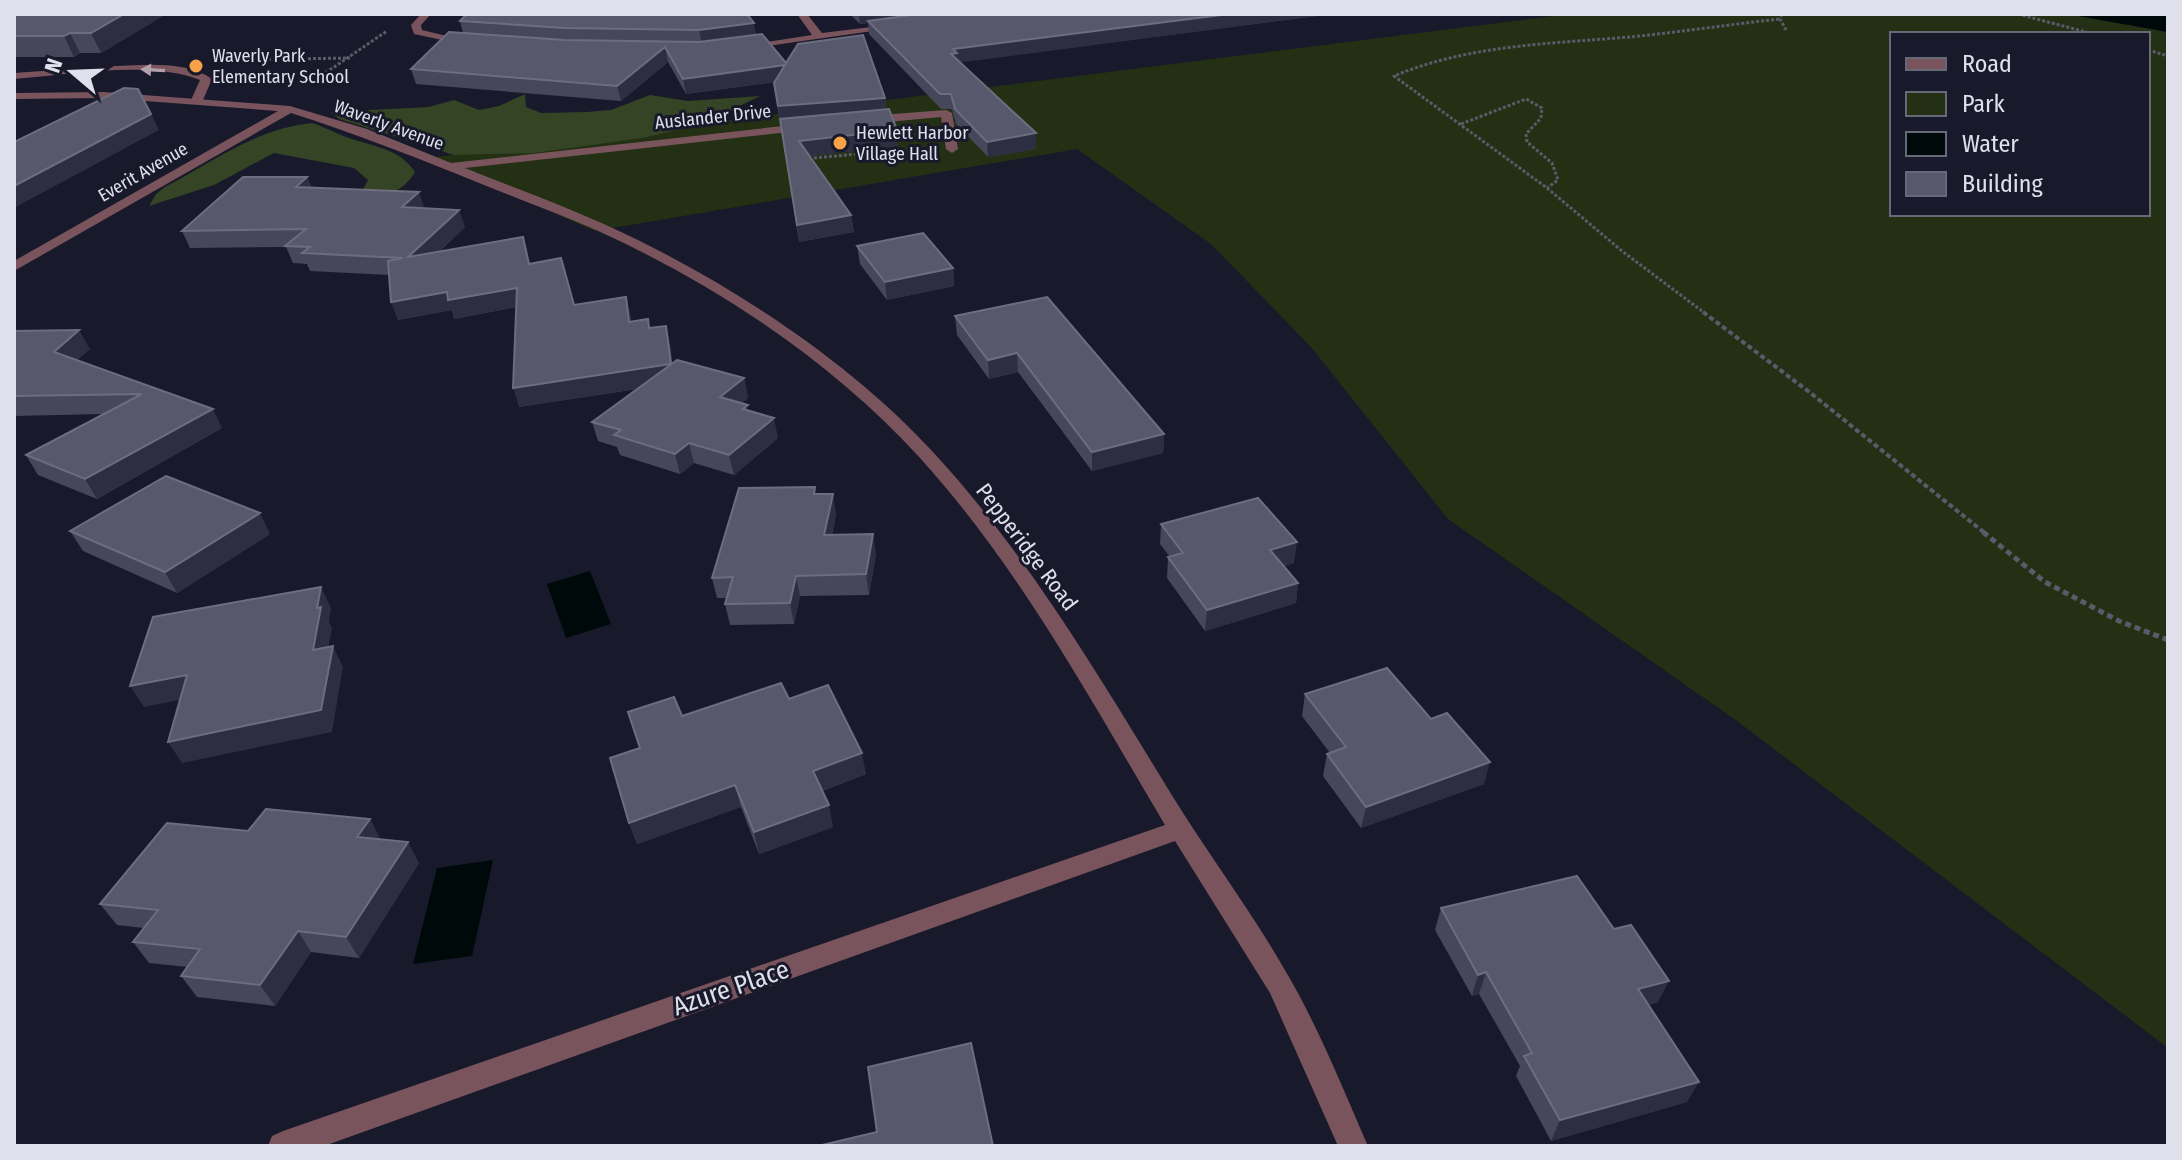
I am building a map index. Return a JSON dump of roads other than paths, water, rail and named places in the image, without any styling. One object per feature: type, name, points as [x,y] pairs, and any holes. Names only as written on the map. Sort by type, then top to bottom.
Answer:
[{"type":"street","points":[[426,14],[416,25],[418,32],[441,39],[481,43]]},
{"type":"street","points":[[802,14],[819,37]]},
{"type":"street","points":[[730,48],[907,25]]},
{"type":"street","points":[[14,76],[144,69],[197,74],[206,79],[197,100]]},
{"type":"street","name":"Waverly Avenue","points":[[14,96],[104,95],[290,109],[363,132],[456,169]]},
{"type":"street","name":"Everit Avenue","points":[[14,267],[290,109]]},
{"type":"street","points":[[856,121],[946,113],[952,149]]},
{"type":"street","name":"Auslander Drive","points":[[456,169],[706,135],[826,124]]},
{"type":"street","name":"Pepperidge Road","points":[[456,169],[600,227],[675,264],[766,319],[846,380],[926,454],[1005,551],[1064,637],[1180,829],[1280,986],[1353,1146]]},
{"type":"street","name":"Azure Place","points":[[283,1146],[1180,829]]},
{"type":"water","points":[[2067,14],[2168,14],[2168,32]]},
{"type":"water","points":[[590,571],[611,624],[566,638],[547,584]]},
{"type":"water","points":[[493,860],[472,956],[413,964],[437,868]]},
{"type":"place","name":"Waverly Park Elementary School","points":[[196,66]]},
{"type":"place","name":"Hewlett Harbor Village Hall","points":[[840,143]]}]
